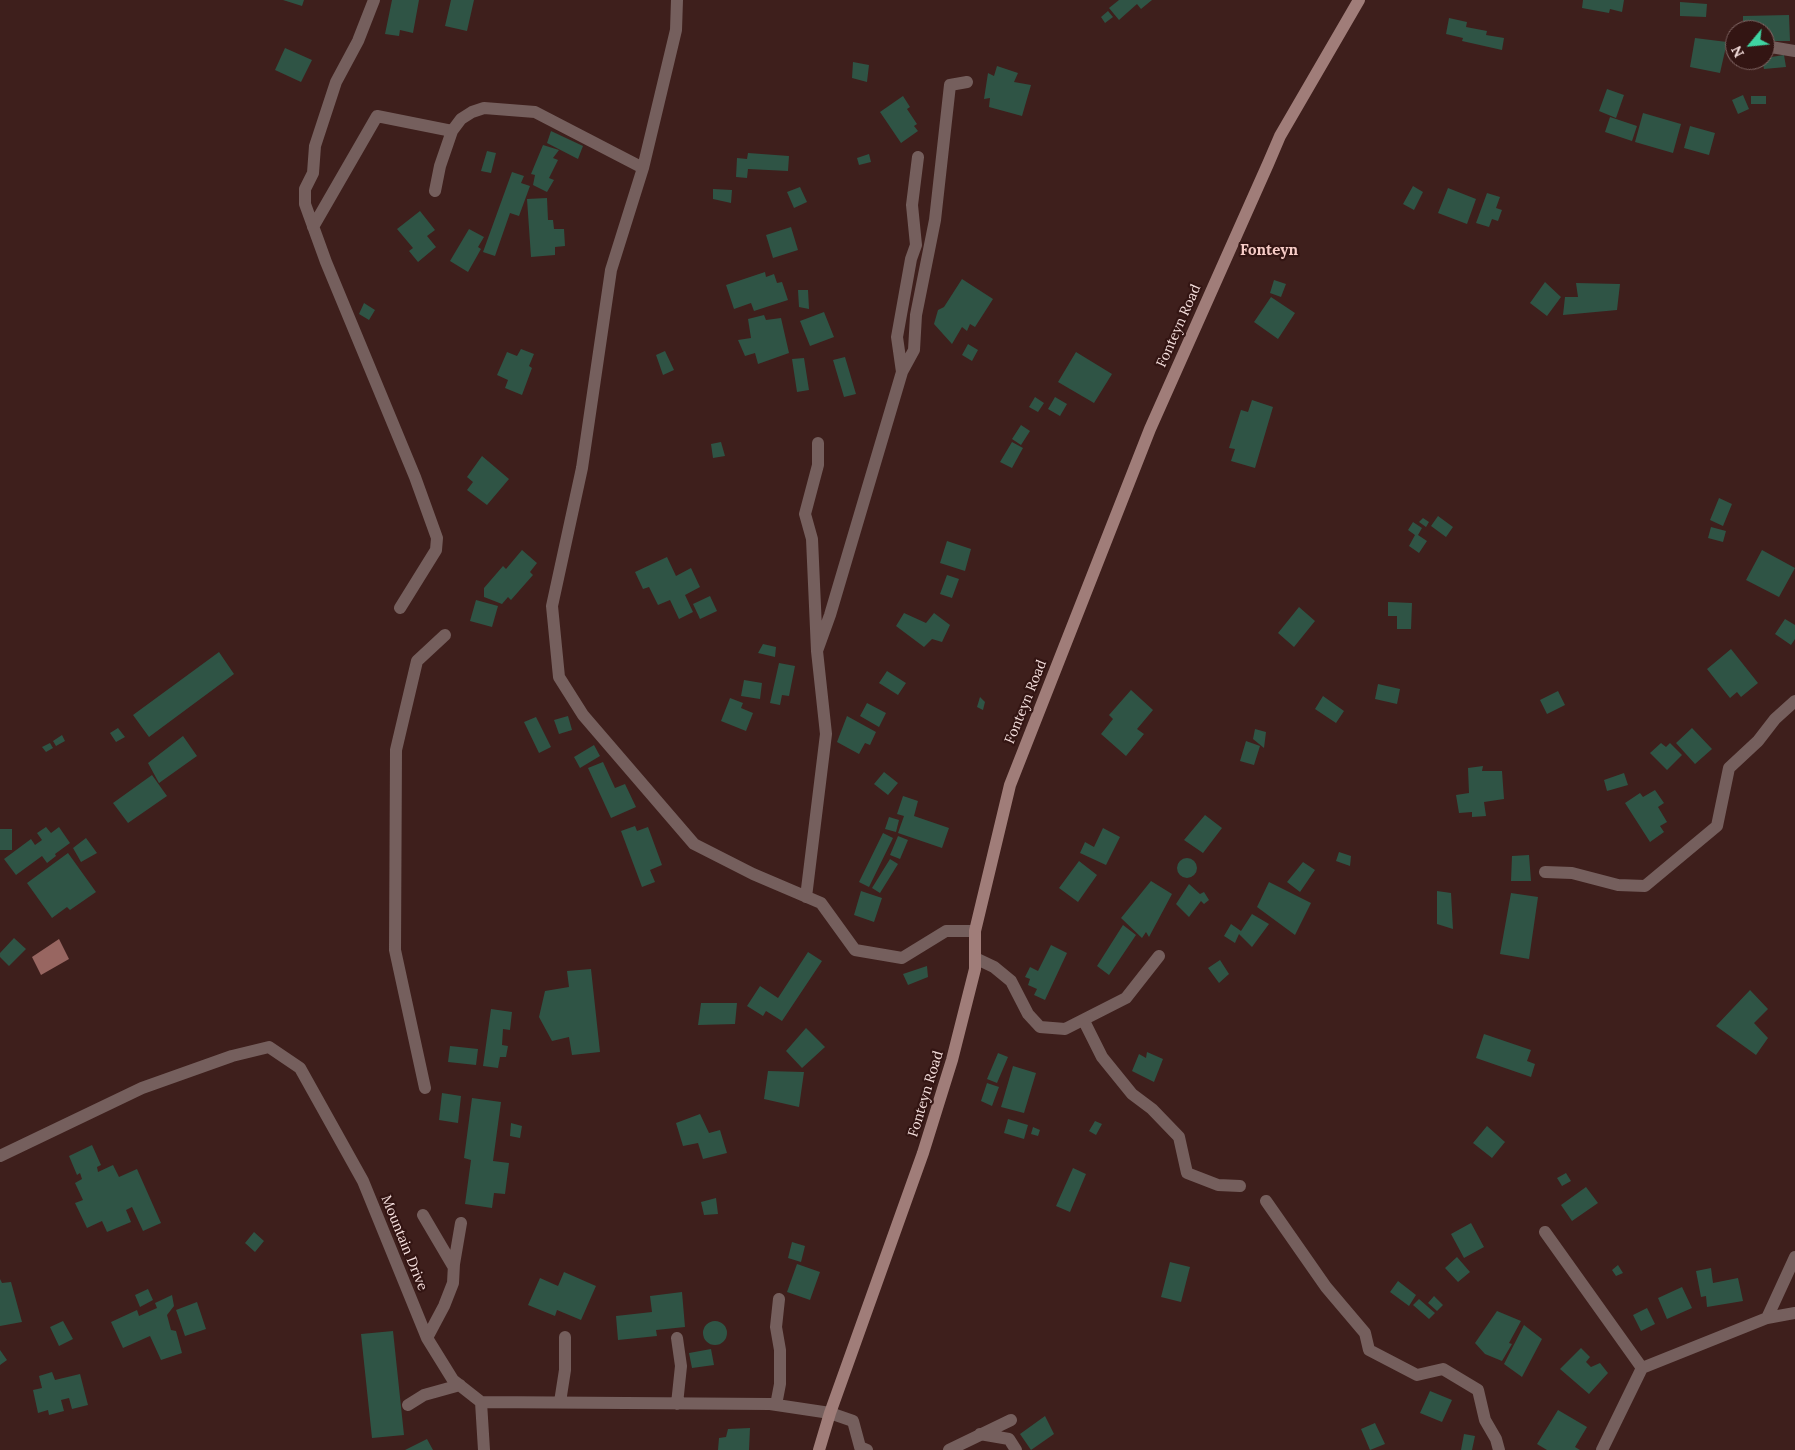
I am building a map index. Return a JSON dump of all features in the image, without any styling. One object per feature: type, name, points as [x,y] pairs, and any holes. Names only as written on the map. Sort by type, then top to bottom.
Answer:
[{"type":"street","points":[[374,0],[368,18],[336,82],[315,146],[313,173],[305,189],[305,204],[380,389],[437,538],[436,550],[400,608]]},
{"type":"street","points":[[677,0],[676,30],[643,168],[611,270],[582,468],[552,606],[559,677],[583,716],[694,844],[821,903],[855,950],[902,958],[946,931],[975,931]]},
{"type":"street","name":"Fonteyn Road","points":[[819,1450],[830,1413],[923,1153],[952,1060],[975,969],[975,931],[1010,785],[1150,429],[1280,136],[1359,0]]},
{"type":"street","points":[[1775,48],[1795,51]]},
{"type":"street","points":[[817,650],[830,615],[902,372],[914,350],[916,315],[935,220],[950,85],[967,82]]},
{"type":"street","points":[[436,191],[440,166],[452,131],[461,119],[472,112],[484,108],[535,112],[643,168]]},
{"type":"street","points":[[313,227],[377,116],[452,131]]},
{"type":"street","points":[[902,372],[897,337],[907,278],[916,245],[912,205],[918,157]]},
{"type":"street","points":[[806,897],[826,734],[817,650],[812,539],[805,514],[818,465],[818,442]]},
{"type":"street","points":[[425,1088],[396,950],[396,750],[417,661],[445,635]]},
{"type":"street","points":[[1545,872],[1572,873],[1618,885],[1645,886],[1717,826],[1729,768],[1795,701]]},
{"type":"street","points":[[975,958],[994,967],[1012,980],[1028,1014],[1040,1027],[1065,1029],[1126,998],[1159,956]]},
{"type":"street","points":[[1084,1021],[1102,1057],[1132,1094],[1152,1109],[1180,1138],[1187,1173],[1218,1185],[1240,1186]]},
{"type":"street","name":"Mountain Drive","points":[[0,1156],[142,1088],[232,1056],[269,1047],[300,1068],[363,1181],[427,1338],[453,1380],[481,1402]]},
{"type":"street","points":[[1266,1201],[1326,1287],[1365,1333],[1369,1350],[1417,1375],[1443,1369],[1478,1390],[1485,1420],[1496,1439],[1499,1450]]},
{"type":"street","points":[[423,1215],[454,1266]]},
{"type":"street","points":[[427,1338],[454,1283],[454,1266],[461,1223]]},
{"type":"street","points":[[1545,1232],[1642,1368]]},
{"type":"street","points":[[1767,1318],[1795,1257]]},
{"type":"street","points":[[776,1405],[780,1384],[780,1350],[776,1327],[779,1299]]},
{"type":"street","points":[[1602,1450],[1642,1368],[1767,1318],[1795,1313]]},
{"type":"street","points":[[560,1402],[565,1370],[565,1337]]},
{"type":"street","points":[[677,1338],[680,1366],[677,1404]]},
{"type":"street","points":[[408,1405],[424,1395],[460,1385]]},
{"type":"street","points":[[484,1450],[481,1402],[776,1405],[830,1413],[853,1421],[860,1447],[867,1450]]},
{"type":"street","points":[[949,1450],[1011,1420]]},
{"type":"street","points":[[980,1434],[1009,1440],[1016,1450]]},
{"type":"shaded area","points":[[59,939],[69,959],[41,975],[32,957]]},
{"type":"building","points":[[283,0],[304,0],[302,6]]},
{"type":"building","points":[[392,0],[419,0],[413,33],[400,30],[399,36],[385,34]]},
{"type":"building","points":[[451,0],[474,0],[467,31],[445,26]]},
{"type":"building","points":[[1119,0],[1152,0],[1141,9],[1137,4],[1119,20],[1109,8]]},
{"type":"building","points":[[1583,0],[1624,0],[1622,12],[1610,9],[1609,13],[1582,8]]},
{"type":"building","points":[[1680,2],[1707,4],[1706,17],[1680,16]]},
{"type":"building","points":[[1108,11],[1113,17],[1105,23],[1101,17]]},
{"type":"building","points":[[1789,15],[1790,41],[1775,41],[1775,20],[1743,20],[1743,16]]},
{"type":"building","points":[[1449,18],[1467,22],[1466,27],[1487,31],[1486,35],[1504,38],[1502,50],[1462,41],[1463,38],[1446,34]]},
{"type":"building","points":[[1695,38],[1725,42],[1720,73],[1690,67]]},
{"type":"building","points":[[285,48],[312,60],[301,82],[275,70]]},
{"type":"building","points":[[1784,55],[1786,67],[1775,68],[1775,56]]},
{"type":"building","points":[[853,62],[869,65],[867,82],[852,78]]},
{"type":"building","points":[[997,66],[1018,73],[1014,82],[1031,85],[1022,116],[989,107],[990,98],[984,99],[988,73],[994,76]]},
{"type":"building","points":[[1607,89],[1624,95],[1616,118],[1599,111]]},
{"type":"building","points":[[1743,95],[1749,109],[1738,114],[1732,100]]},
{"type":"building","points":[[903,96],[910,107],[907,109],[917,124],[914,126],[918,131],[901,143],[880,112]]},
{"type":"building","points":[[1751,96],[1766,96],[1766,104],[1751,104]]},
{"type":"building","points":[[1643,113],[1681,124],[1673,153],[1635,142]]},
{"type":"building","points":[[1610,117],[1637,126],[1632,141],[1605,132]]},
{"type":"building","points":[[1690,126],[1715,133],[1709,155],[1684,148]]},
{"type":"building","points":[[551,131],[583,146],[578,159],[547,143]]},
{"type":"building","points":[[543,145],[559,150],[553,158],[558,160],[549,178],[554,180],[547,192],[533,185],[535,175],[531,174]]},
{"type":"building","points":[[487,151],[496,153],[491,173],[481,171]]},
{"type":"building","points":[[748,153],[789,156],[788,171],[748,169],[747,178],[736,177],[737,158],[747,159]]},
{"type":"building","points":[[869,154],[871,162],[859,165],[857,158]]},
{"type":"building","points":[[512,172],[524,176],[521,183],[530,186],[519,216],[510,213],[495,256],[483,252]]},
{"type":"building","points":[[1413,186],[1423,192],[1414,210],[1403,204]]},
{"type":"building","points":[[800,187],[807,202],[794,208],[787,192]]},
{"type":"building","points":[[1448,188],[1476,199],[1467,224],[1438,213]]},
{"type":"building","points":[[713,189],[732,190],[731,203],[713,199]]},
{"type":"building","points":[[1487,193],[1500,197],[1496,208],[1502,210],[1498,221],[1492,219],[1489,227],[1476,223]]},
{"type":"building","points":[[547,198],[548,220],[553,220],[554,229],[564,229],[565,246],[555,247],[555,255],[531,257],[527,199]]},
{"type":"building","points":[[420,211],[435,230],[427,236],[436,247],[418,262],[409,251],[413,248],[397,229]]},
{"type":"building","points":[[791,227],[798,250],[773,258],[766,235]]},
{"type":"building","points":[[469,229],[484,237],[478,247],[481,249],[468,272],[450,261]]},
{"type":"building","points":[[765,272],[766,277],[774,274],[777,283],[782,282],[788,300],[754,311],[751,303],[734,309],[726,285]]},
{"type":"building","points":[[962,279],[993,299],[975,327],[970,324],[967,331],[962,327],[952,344],[934,324],[938,310],[944,307]]},
{"type":"building","points":[[1274,280],[1286,284],[1281,297],[1270,293]]},
{"type":"building","points":[[1545,282],[1561,297],[1547,316],[1530,303]]},
{"type":"building","points":[[1576,283],[1620,284],[1617,310],[1563,315],[1565,297],[1578,297]]},
{"type":"building","points":[[798,290],[808,290],[809,309],[799,307]]},
{"type":"building","points":[[1271,297],[1295,313],[1278,339],[1254,322]]},
{"type":"building","points":[[364,303],[375,310],[369,320],[359,314]]},
{"type":"building","points":[[824,312],[834,337],[810,346],[800,321]]},
{"type":"building","points":[[764,315],[766,320],[781,318],[789,353],[758,364],[755,353],[745,356],[738,340],[751,338],[748,319]]},
{"type":"building","points":[[968,344],[978,350],[972,361],[962,355]]},
{"type":"building","points":[[521,349],[534,354],[529,366],[532,368],[522,395],[505,388],[508,380],[497,375],[507,352],[517,356]]},
{"type":"building","points":[[665,351],[674,370],[663,375],[656,355]]},
{"type":"building","points":[[1076,352],[1112,374],[1094,403],[1058,382]]},
{"type":"building","points":[[845,357],[856,394],[844,397],[833,360]]},
{"type":"building","points":[[804,358],[809,390],[797,392],[792,359]]},
{"type":"building","points":[[1035,397],[1044,403],[1038,412],[1029,407]]},
{"type":"building","points":[[1055,397],[1067,404],[1060,416],[1048,409]]},
{"type":"building","points":[[1252,400],[1273,407],[1255,468],[1231,461],[1235,449],[1229,448],[1241,410],[1248,412]]},
{"type":"building","points":[[1021,425],[1030,431],[1021,445],[1012,439]]},
{"type":"building","points":[[721,442],[725,456],[713,458],[711,444]]},
{"type":"building","points":[[1012,442],[1023,448],[1012,468],[1000,462]]},
{"type":"building","points":[[482,456],[509,479],[487,505],[467,490],[473,482],[467,477]]},
{"type":"building","points":[[1719,498],[1732,504],[1723,526],[1710,520]]},
{"type":"building","points":[[1438,516],[1453,527],[1446,537],[1431,526]]},
{"type":"building","points":[[1423,518],[1429,522],[1426,527],[1419,522]]},
{"type":"building","points":[[1413,522],[1422,528],[1418,535],[1427,541],[1419,553],[1409,546],[1415,535],[1408,530]]},
{"type":"building","points":[[1711,527],[1726,531],[1723,542],[1708,538]]},
{"type":"building","points":[[947,541],[971,549],[965,571],[940,563]]},
{"type":"building","points":[[522,550],[537,563],[530,572],[533,575],[511,600],[508,597],[502,604],[484,597],[484,588],[503,566],[506,569]]},
{"type":"building","points":[[1762,550],[1795,568],[1779,597],[1746,580]]},
{"type":"building","points":[[667,557],[676,576],[691,568],[700,587],[685,595],[693,612],[679,619],[670,600],[658,605],[649,587],[643,589],[635,572]]},
{"type":"building","points":[[947,575],[959,579],[952,598],[940,594]]},
{"type":"building","points":[[710,596],[717,611],[700,619],[693,604]]},
{"type":"building","points":[[476,600],[498,606],[492,627],[470,621]]},
{"type":"building","points":[[1388,602],[1412,603],[1411,629],[1397,629],[1397,616],[1388,616]]},
{"type":"building","points":[[1299,607],[1315,621],[1294,647],[1278,633]]},
{"type":"building","points":[[904,613],[926,623],[934,613],[950,625],[942,642],[932,639],[924,647],[896,626]]},
{"type":"building","points":[[1785,619],[1795,625],[1795,639],[1791,645],[1775,634]]},
{"type":"building","points":[[763,644],[776,647],[775,657],[758,653]]},
{"type":"building","points":[[1731,649],[1758,683],[1741,697],[1737,692],[1730,698],[1707,669]]},
{"type":"building","points":[[219,652],[234,674],[149,737],[133,715]]},
{"type":"building","points":[[779,663],[795,666],[789,696],[782,695],[780,705],[770,703]]},
{"type":"building","points":[[887,671],[906,683],[898,695],[879,683]]},
{"type":"building","points":[[744,680],[762,683],[760,699],[741,696]]},
{"type":"building","points":[[1378,684],[1400,689],[1397,704],[1375,699]]},
{"type":"building","points":[[1131,690],[1153,710],[1137,729],[1144,734],[1126,756],[1101,734],[1113,719],[1109,715]]},
{"type":"building","points":[[1558,691],[1565,705],[1547,714],[1540,700]]},
{"type":"building","points":[[1323,696],[1344,711],[1336,723],[1315,709]]},
{"type":"building","points":[[980,697],[985,702],[983,710],[977,707]]},
{"type":"building","points":[[730,698],[743,703],[741,708],[753,713],[746,731],[721,721]]},
{"type":"building","points":[[867,703],[886,713],[879,727],[860,716]]},
{"type":"building","points":[[568,716],[572,730],[559,734],[554,720]]},
{"type":"building","points":[[847,716],[876,732],[870,745],[865,743],[859,754],[837,742]]},
{"type":"building","points":[[536,717],[551,747],[539,753],[524,722]]},
{"type":"building","points":[[118,728],[125,737],[116,742],[110,733]]},
{"type":"building","points":[[1692,728],[1712,749],[1695,764],[1676,743]]},
{"type":"building","points":[[1255,729],[1266,732],[1264,748],[1253,739]]},
{"type":"building","points":[[62,735],[65,741],[56,746],[53,741]]},
{"type":"building","points":[[183,736],[197,756],[159,783],[148,763]]},
{"type":"building","points":[[1246,741],[1260,746],[1254,765],[1240,761]]},
{"type":"building","points":[[50,743],[53,748],[46,752],[42,747]]},
{"type":"building","points":[[1661,743],[1666,747],[1670,743],[1682,755],[1667,770],[1650,753]]},
{"type":"building","points":[[594,745],[600,756],[580,768],[574,757]]},
{"type":"building","points":[[603,762],[615,788],[625,784],[636,807],[611,818],[588,768]]},
{"type":"building","points":[[1483,766],[1482,771],[1502,771],[1504,799],[1484,802],[1486,816],[1472,817],[1472,812],[1459,813],[1456,795],[1469,793],[1468,768]]},
{"type":"building","points":[[884,772],[898,783],[888,795],[874,784]]},
{"type":"building","points":[[1624,773],[1628,785],[1607,791],[1604,780]]},
{"type":"building","points":[[152,775],[167,796],[128,823],[113,803]]},
{"type":"building","points":[[1655,790],[1664,803],[1658,807],[1667,822],[1660,826],[1664,832],[1650,842],[1625,803],[1640,793],[1643,797]]},
{"type":"building","points":[[903,796],[918,801],[914,816],[949,828],[942,848],[898,833],[904,816],[897,814]]},
{"type":"building","points":[[1205,815],[1222,828],[1203,853],[1184,840]]},
{"type":"building","points":[[889,817],[899,820],[896,832],[885,829]]},
{"type":"building","points":[[635,826],[637,831],[648,827],[662,865],[650,870],[655,882],[642,887],[621,831]]},
{"type":"building","points":[[46,827],[51,833],[59,827],[70,843],[55,854],[56,856],[47,863],[42,856],[16,875],[4,859],[31,839],[35,845],[42,840],[37,833]]},
{"type":"building","points":[[1103,828],[1120,837],[1106,865],[1080,853],[1085,842],[1094,847]]},
{"type":"building","points":[[0,829],[12,829],[12,850],[0,850]]},
{"type":"building","points":[[883,833],[893,838],[869,887],[859,882]]},
{"type":"building","points":[[898,836],[908,840],[900,859],[890,855]]},
{"type":"building","points":[[86,838],[97,853],[81,862],[73,848]]},
{"type":"building","points":[[1339,852],[1351,856],[1350,866],[1336,861]]},
{"type":"building","points":[[68,853],[96,892],[70,910],[67,907],[52,918],[27,883]]},
{"type":"building","points":[[1529,855],[1531,881],[1511,881],[1512,856]]},
{"type":"building","points":[[1187,858],[1194,861],[1197,868],[1194,875],[1187,878],[1180,875],[1177,868],[1180,861]]},
{"type":"building","points":[[890,859],[898,864],[880,893],[872,888]]},
{"type":"building","points":[[1079,861],[1097,875],[1078,902],[1059,888]]},
{"type":"building","points":[[1303,862],[1315,870],[1300,892],[1287,882]]},
{"type":"building","points":[[1151,881],[1172,894],[1149,937],[1146,932],[1142,938],[1121,918]]},
{"type":"building","points":[[1269,882],[1311,903],[1295,935],[1257,907]]},
{"type":"building","points":[[1189,884],[1200,894],[1204,892],[1209,900],[1204,904],[1201,901],[1189,917],[1176,904]]},
{"type":"building","points":[[861,891],[882,898],[874,922],[854,915]]},
{"type":"building","points":[[1437,891],[1451,893],[1453,929],[1437,924]]},
{"type":"building","points":[[1511,893],[1538,897],[1529,959],[1500,954]]},
{"type":"building","points":[[1252,914],[1269,924],[1252,947],[1239,934],[1235,943],[1224,936],[1231,924],[1241,931]]},
{"type":"building","points":[[1123,925],[1136,935],[1109,975],[1097,966]]},
{"type":"building","points":[[14,938],[26,949],[9,966],[0,957],[0,953]]},
{"type":"building","points":[[1051,945],[1067,953],[1045,1000],[1034,995],[1037,989],[1028,985],[1030,979],[1025,977],[1030,967],[1038,971]]},
{"type":"building","points":[[808,952],[822,961],[782,1021],[766,1011],[763,1016],[747,1006],[760,986],[778,998]]},
{"type":"building","points":[[1220,960],[1229,974],[1219,983],[1208,968]]},
{"type":"building","points":[[927,966],[928,977],[908,985],[903,974]]},
{"type":"building","points":[[591,969],[600,1052],[572,1055],[569,1037],[552,1041],[539,1017],[545,991],[569,987],[567,971]]},
{"type":"building","points":[[1750,990],[1768,1009],[1754,1023],[1768,1038],[1756,1055],[1716,1026]]},
{"type":"building","points":[[701,1003],[737,1003],[735,1024],[698,1025]]},
{"type":"building","points":[[491,1009],[512,1012],[510,1030],[503,1029],[502,1045],[508,1046],[506,1057],[500,1057],[498,1068],[483,1066]]},
{"type":"building","points":[[806,1028],[825,1047],[802,1068],[786,1051]]},
{"type":"building","points":[[1484,1034],[1531,1050],[1527,1061],[1535,1064],[1531,1077],[1476,1058]]},
{"type":"building","points":[[450,1046],[478,1049],[476,1065],[448,1062]]},
{"type":"building","points":[[1147,1052],[1163,1059],[1154,1082],[1132,1071],[1139,1054],[1146,1058]]},
{"type":"building","points":[[998,1053],[1008,1057],[997,1083],[987,1079]]},
{"type":"building","points":[[1013,1066],[1036,1073],[1024,1113],[1001,1107]]},
{"type":"building","points":[[768,1071],[804,1072],[799,1107],[764,1099]]},
{"type":"building","points":[[987,1083],[999,1087],[992,1106],[981,1101]]},
{"type":"building","points":[[442,1093],[461,1096],[458,1123],[439,1120]]},
{"type":"building","points":[[472,1098],[501,1102],[493,1161],[509,1163],[505,1194],[494,1193],[492,1208],[465,1204],[471,1160],[464,1158]]},
{"type":"building","points":[[700,1114],[709,1133],[720,1130],[727,1153],[703,1159],[698,1143],[683,1146],[676,1123]]},
{"type":"building","points":[[1008,1119],[1028,1125],[1024,1139],[1004,1133]]},
{"type":"building","points":[[1095,1121],[1102,1124],[1096,1135],[1089,1131]]},
{"type":"building","points":[[511,1123],[522,1126],[520,1138],[510,1136]]},
{"type":"building","points":[[1487,1126],[1505,1142],[1492,1158],[1473,1143]]},
{"type":"building","points":[[1033,1127],[1040,1130],[1038,1136],[1031,1134]]},
{"type":"building","points":[[92,1145],[101,1165],[97,1167],[98,1172],[113,1165],[119,1177],[137,1169],[161,1223],[143,1231],[132,1207],[126,1210],[131,1222],[107,1232],[102,1221],[87,1228],[75,1203],[83,1200],[75,1183],[82,1179],[80,1173],[77,1175],[69,1156]]},
{"type":"building","points":[[1073,1168],[1086,1174],[1070,1212],[1056,1206]]},
{"type":"building","points":[[1566,1173],[1571,1181],[1562,1186],[1557,1178]]},
{"type":"building","points":[[1586,1187],[1598,1203],[1572,1221],[1561,1205]]},
{"type":"building","points":[[716,1198],[718,1214],[704,1215],[701,1202]]},
{"type":"building","points":[[1471,1223],[1484,1247],[1464,1258],[1451,1234]]},
{"type":"building","points":[[254,1232],[264,1241],[255,1252],[245,1243]]},
{"type":"building","points":[[792,1242],[805,1246],[801,1262],[788,1258]]},
{"type":"building","points":[[1457,1257],[1470,1272],[1458,1282],[1445,1268]]},
{"type":"building","points":[[1170,1262],[1190,1267],[1181,1302],[1161,1297]]},
{"type":"building","points":[[797,1264],[820,1272],[810,1300],[787,1292]]},
{"type":"building","points":[[1618,1265],[1623,1273],[1616,1276],[1612,1270]]},
{"type":"building","points":[[1711,1268],[1713,1283],[1738,1278],[1743,1301],[1707,1307],[1706,1296],[1701,1297],[1696,1271]]},
{"type":"building","points":[[564,1272],[596,1286],[581,1320],[557,1310],[555,1316],[528,1305],[540,1278],[558,1286]]},
{"type":"building","points":[[0,1279],[2,1283],[11,1282],[22,1322],[0,1326]]},
{"type":"building","points":[[1398,1281],[1416,1295],[1409,1306],[1390,1292]]},
{"type":"building","points":[[1682,1287],[1692,1308],[1667,1319],[1658,1298]]},
{"type":"building","points":[[148,1289],[153,1300],[140,1307],[135,1295]]},
{"type":"building","points":[[682,1292],[685,1327],[656,1330],[657,1336],[618,1340],[616,1316],[652,1312],[650,1296]]},
{"type":"building","points":[[172,1295],[174,1306],[167,1315],[171,1330],[176,1331],[182,1353],[161,1360],[150,1336],[123,1348],[111,1322],[137,1310],[139,1316],[157,1308],[155,1303]]},
{"type":"building","points":[[1434,1296],[1443,1305],[1437,1311],[1428,1303]]},
{"type":"building","points":[[1419,1299],[1435,1313],[1429,1319],[1413,1305]]},
{"type":"building","points":[[197,1302],[206,1329],[185,1336],[176,1310]]},
{"type":"building","points":[[1647,1308],[1655,1324],[1641,1331],[1633,1315]]},
{"type":"building","points":[[1497,1311],[1521,1321],[1509,1343],[1512,1344],[1502,1361],[1485,1354],[1475,1343]]},
{"type":"building","points":[[63,1321],[73,1339],[59,1346],[50,1327]]},
{"type":"building","points":[[715,1321],[723,1325],[727,1333],[723,1341],[715,1345],[707,1341],[703,1333],[707,1325]]},
{"type":"building","points":[[1524,1325],[1542,1339],[1522,1377],[1504,1364]]},
{"type":"building","points":[[393,1331],[404,1435],[372,1438],[361,1334]]},
{"type":"building","points":[[1581,1348],[1590,1357],[1586,1362],[1591,1367],[1600,1363],[1608,1373],[1589,1394],[1560,1369]]},
{"type":"building","points":[[711,1349],[714,1365],[692,1368],[689,1353]]},
{"type":"building","points":[[0,1350],[7,1360],[0,1365]]},
{"type":"building","points":[[52,1372],[55,1380],[80,1374],[88,1405],[72,1409],[69,1398],[61,1400],[64,1411],[49,1415],[48,1410],[38,1413],[33,1390],[42,1388],[39,1376]]},
{"type":"building","points":[[1430,1391],[1452,1400],[1442,1422],[1420,1413]]},
{"type":"building","points":[[1558,1410],[1587,1427],[1575,1447],[1580,1450],[1547,1450],[1537,1444]]},
{"type":"building","points":[[1045,1416],[1054,1434],[1031,1450],[1020,1434]]},
{"type":"building","points":[[1375,1423],[1385,1444],[1370,1450],[1361,1429]]},
{"type":"building","points":[[750,1428],[749,1450],[718,1450],[719,1438],[726,1437],[728,1429]]},
{"type":"building","points":[[1464,1434],[1475,1436],[1472,1450],[1461,1450]]},
{"type":"building","points":[[427,1439],[433,1450],[405,1450]]},
{"type":"district","name":"Fonteyn","points":[[1269,251]]}]
